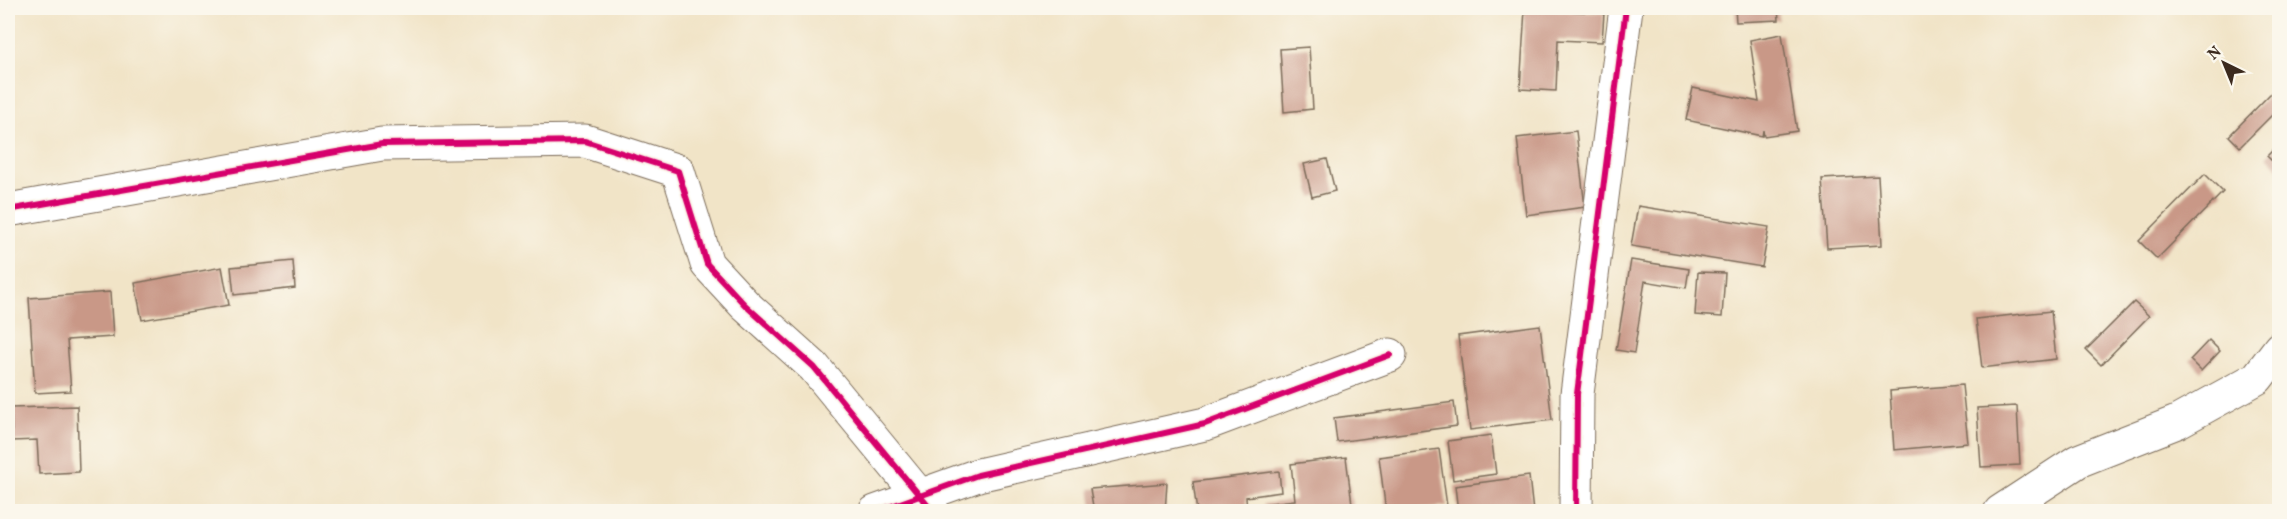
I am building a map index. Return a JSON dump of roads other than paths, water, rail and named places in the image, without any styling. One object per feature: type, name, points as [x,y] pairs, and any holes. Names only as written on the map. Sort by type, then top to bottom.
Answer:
[{"type":"street","points":[[1576,512],[1577,394],[1626,8]]},
{"type":"street","points":[[8,210],[382,144],[585,141],[678,171],[707,264],[745,305],[814,367],[927,503]]},
{"type":"street","points":[[2000,512],[2078,461],[2177,422],[2257,378],[2280,348]]},
{"type":"street","points":[[875,512],[927,503],[978,475],[1205,424],[1390,354]]}]
